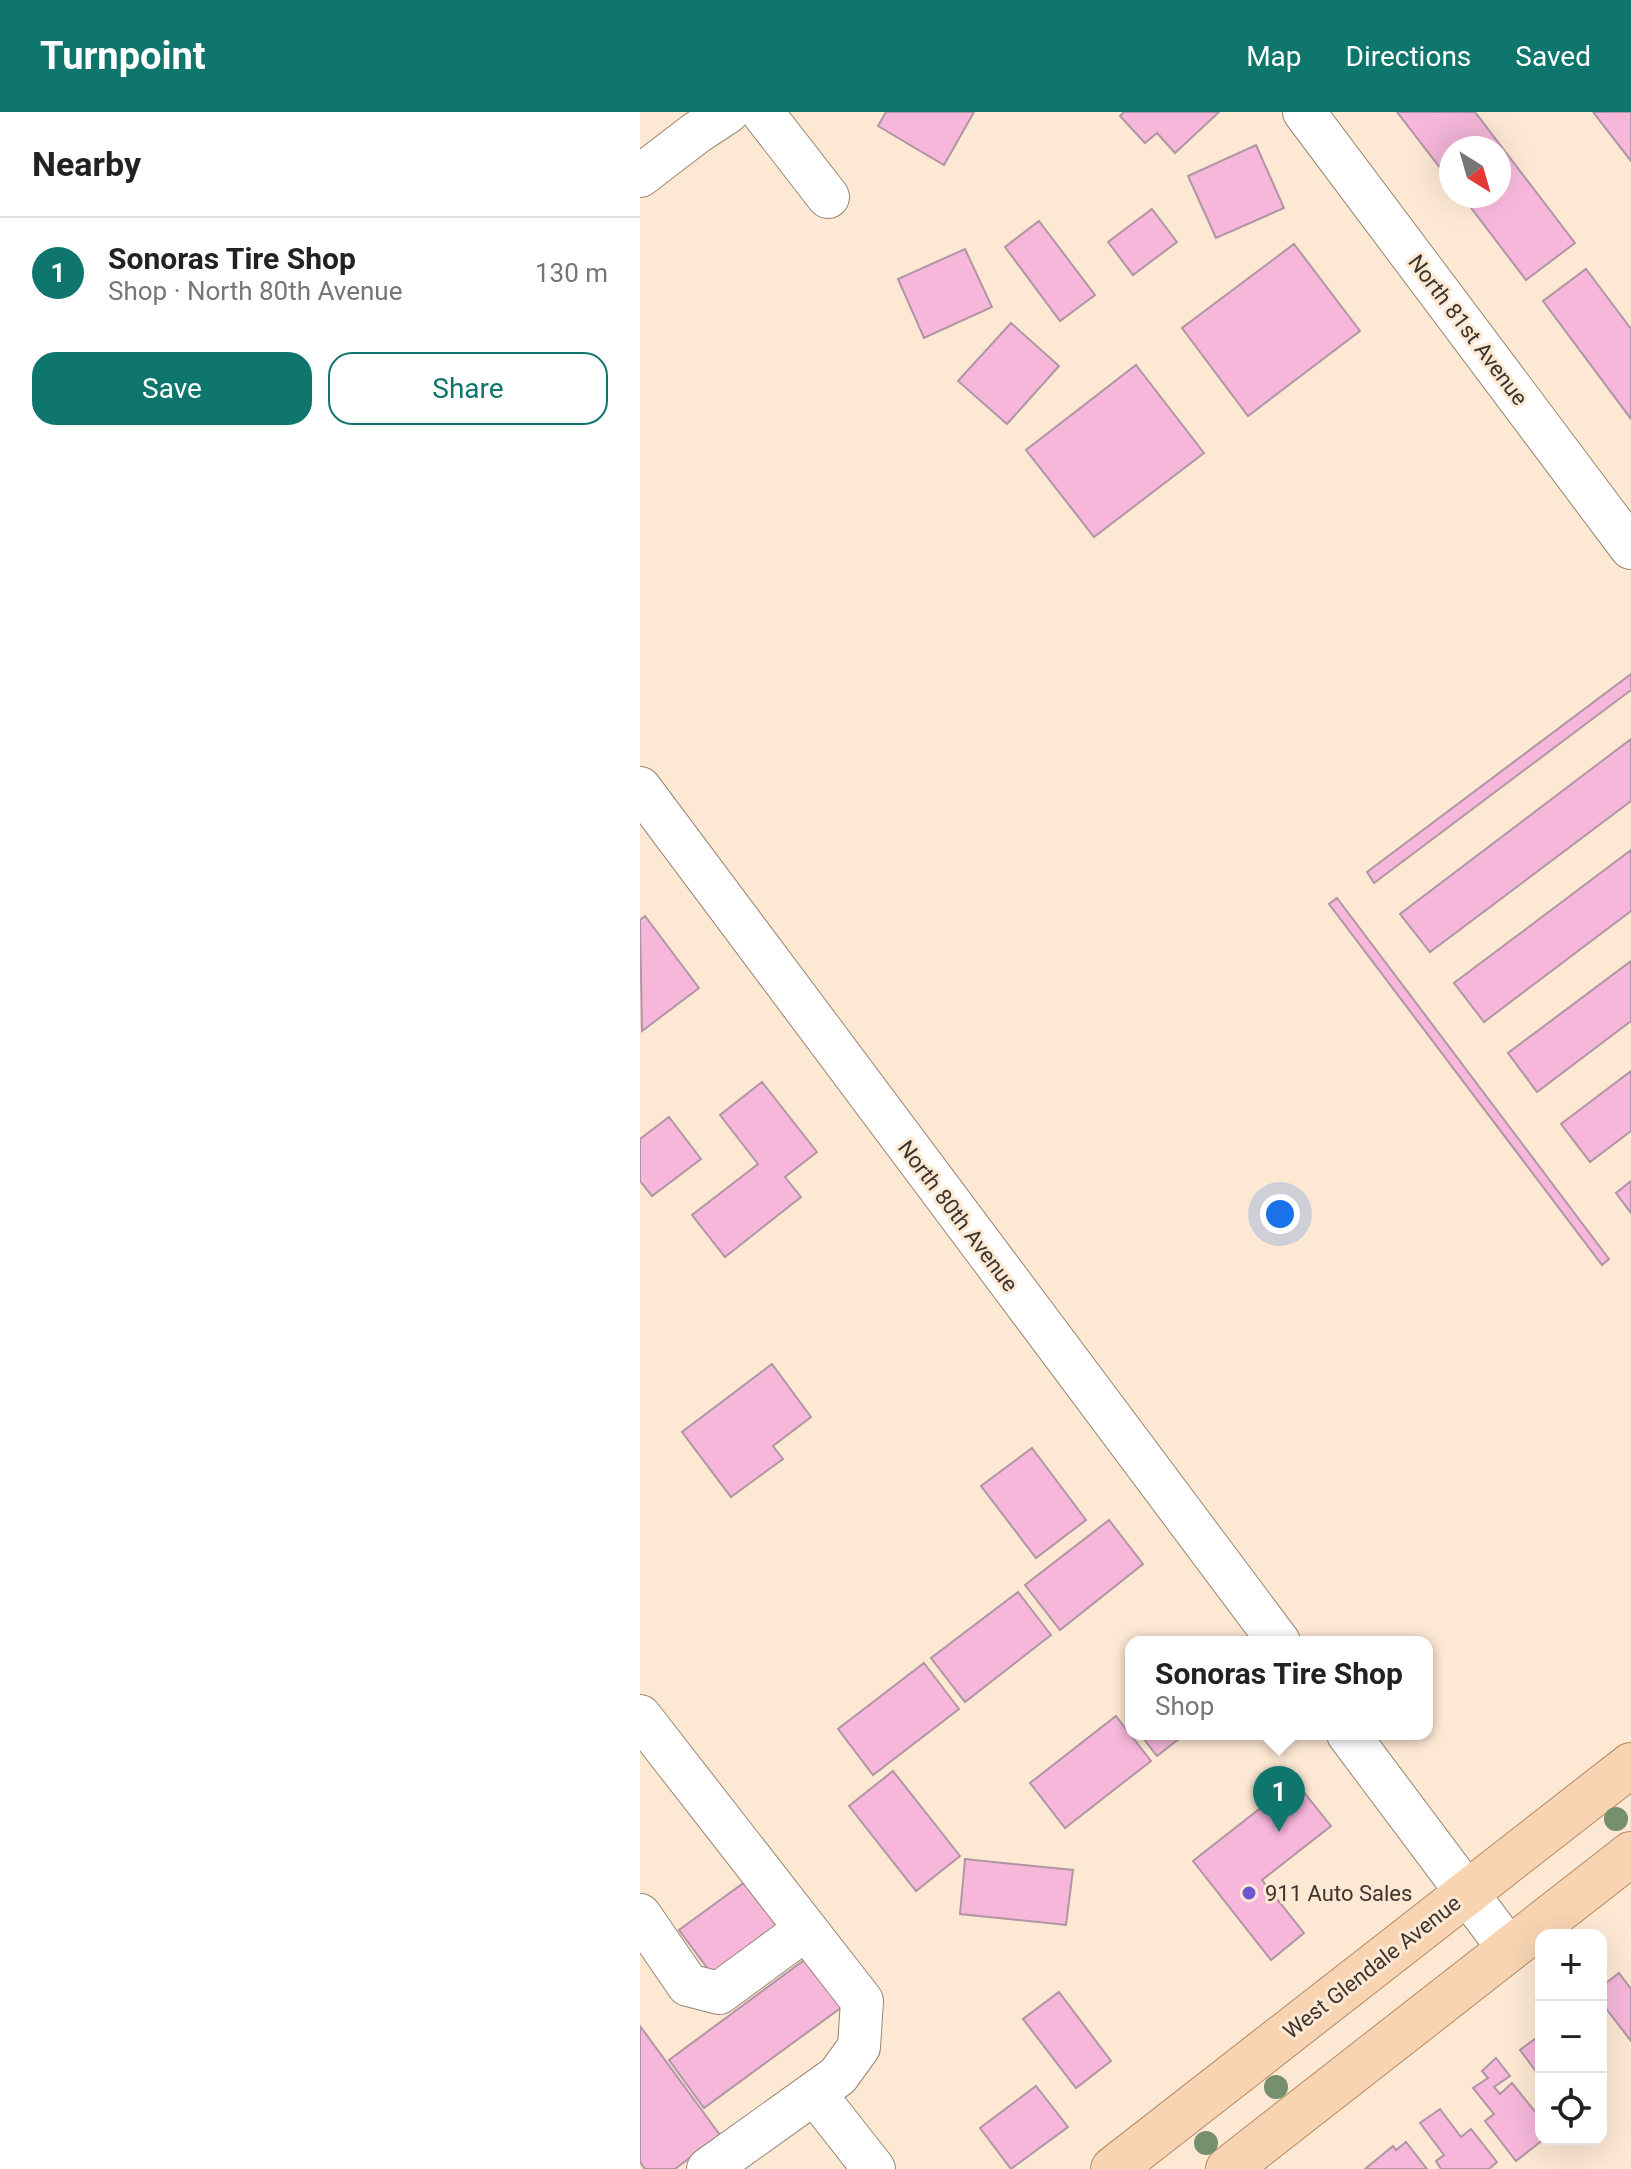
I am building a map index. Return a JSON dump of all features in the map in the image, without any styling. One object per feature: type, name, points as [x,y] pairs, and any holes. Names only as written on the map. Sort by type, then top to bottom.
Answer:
[{"type":"main road","name":"West Glendale Avenue","points":[[1113,2169],[1631,1765]]},
{"type":"main road","points":[[1228,2169],[1631,1854]]},
{"type":"street","points":[[640,176],[728,112]]},
{"type":"street","points":[[762,112],[828,197]]},
{"type":"street","name":"North 81st Avenue","points":[[1304,112],[1631,548]]},
{"type":"street","name":"North 80th Avenue","points":[[640,788],[1275,1636]]},
{"type":"street","points":[[640,1716],[862,2001],[859,2047],[838,2076],[708,2169]]},
{"type":"street","points":[[1352,1740],[1509,1949]]},
{"type":"street","points":[[640,1915],[688,1985],[719,1993],[806,1929]]},
{"type":"street","points":[[815,2094],[874,2169]]},
{"type":"building","points":[[886,112],[974,112],[944,165],[878,126]]},
{"type":"building","points":[[1124,112],[1219,112],[1175,153],[1157,133],[1145,143],[1120,116]]},
{"type":"building","points":[[1397,112],[1475,112],[1493,136],[1439,136],[1439,166]]},
{"type":"building","points":[[1593,112],[1631,112],[1631,161]]},
{"type":"building","points":[[1256,145],[1284,208],[1216,238],[1188,176]]},
{"type":"building","points":[[1511,159],[1575,243],[1526,280],[1471,208],[1511,208]]},
{"type":"building","points":[[1152,209],[1177,242],[1133,275],[1108,242]]},
{"type":"building","points":[[1039,221],[1095,295],[1060,321],[1005,247]]},
{"type":"building","points":[[1294,244],[1360,331],[1248,416],[1182,328]]},
{"type":"building","points":[[965,249],[992,307],[924,338],[898,279]]},
{"type":"building","points":[[1586,269],[1631,329],[1631,419],[1543,301]]},
{"type":"building","points":[[1011,323],[1059,366],[1007,424],[958,381]]},
{"type":"building","points":[[1136,365],[1204,453],[1094,537],[1026,450]]},
{"type":"building","points":[[1631,674],[1631,690],[1374,883],[1367,872]]},
{"type":"building","points":[[1631,739],[1631,801],[1430,952],[1400,914]]},
{"type":"building","points":[[1631,850],[1631,911],[1484,1022],[1454,983]]},
{"type":"building","points":[[1337,898],[1609,1259],[1602,1265],[1329,904]]},
{"type":"building","points":[[645,916],[699,988],[642,1031],[640,920]]},
{"type":"building","points":[[1631,961],[1631,1021],[1537,1092],[1508,1053]]},
{"type":"building","points":[[1631,1071],[1631,1131],[1590,1162],[1561,1124]]},
{"type":"building","points":[[762,1082],[817,1152],[785,1177],[801,1197],[725,1257],[692,1215],[758,1164],[720,1115]]},
{"type":"building","points":[[669,1117],[701,1159],[652,1196],[640,1181],[640,1139]]},
{"type":"building","points":[[1631,1181],[1631,1213],[1616,1193]]},
{"type":"building","points":[[772,1364],[811,1417],[773,1446],[783,1459],[731,1497],[682,1432]]},
{"type":"building","points":[[1032,1448],[1086,1520],[1036,1558],[981,1486]]},
{"type":"building","points":[[1109,1520],[1143,1564],[1060,1630],[1025,1585]]},
{"type":"building","points":[[1018,1592],[1051,1635],[965,1702],[931,1658]]},
{"type":"building","points":[[924,1663],[959,1709],[873,1775],[838,1729]]},
{"type":"building","points":[[1116,1716],[1125,1728],[1125,1740],[1135,1740],[1151,1761],[1065,1828],[1030,1783]]},
{"type":"building","points":[[1145,1740],[1177,1740],[1157,1756]]},
{"type":"building","points":[[893,1771],[960,1856],[916,1891],[849,1806]]},
{"type":"building","points":[[1295,1781],[1331,1826],[1262,1880],[1304,1933],[1271,1960],[1193,1861]]},
{"type":"building","points":[[965,1859],[1073,1870],[1066,1925],[960,1914]]},
{"type":"building","points":[[749,1879],[783,1927],[714,1977],[679,1930]]},
{"type":"building","points":[[807,1958],[842,2007],[704,2108],[669,2060]]},
{"type":"building","points":[[1619,1973],[1631,1989],[1631,2041],[1607,2010],[1607,1982]]},
{"type":"building","points":[[1059,1992],[1111,2061],[1076,2088],[1023,2019]]},
{"type":"building","points":[[640,2026],[720,2135],[675,2169],[645,2169],[640,2162]]},
{"type":"building","points":[[1535,2039],[1535,2070],[1520,2050]]},
{"type":"building","points":[[1496,2058],[1510,2076],[1494,2087],[1500,2094],[1512,2083],[1535,2112],[1536,2145],[1516,2161],[1485,2121],[1494,2114],[1473,2088],[1488,2078],[1482,2071]]},
{"type":"building","points":[[1036,2086],[1068,2127],[1011,2169],[980,2128]]},
{"type":"building","points":[[1440,2109],[1461,2137],[1471,2129],[1497,2162],[1489,2169],[1441,2169],[1436,2161],[1444,2155],[1420,2123]]},
{"type":"building","points":[[1406,2142],[1427,2169],[1365,2169],[1393,2146],[1396,2150]]},
{"type":"place","name":"Sonoras Tire Shop","points":[[1279,1832]]},
{"type":"place","name":"911 Auto Sales","points":[[1249,1893]]}]
